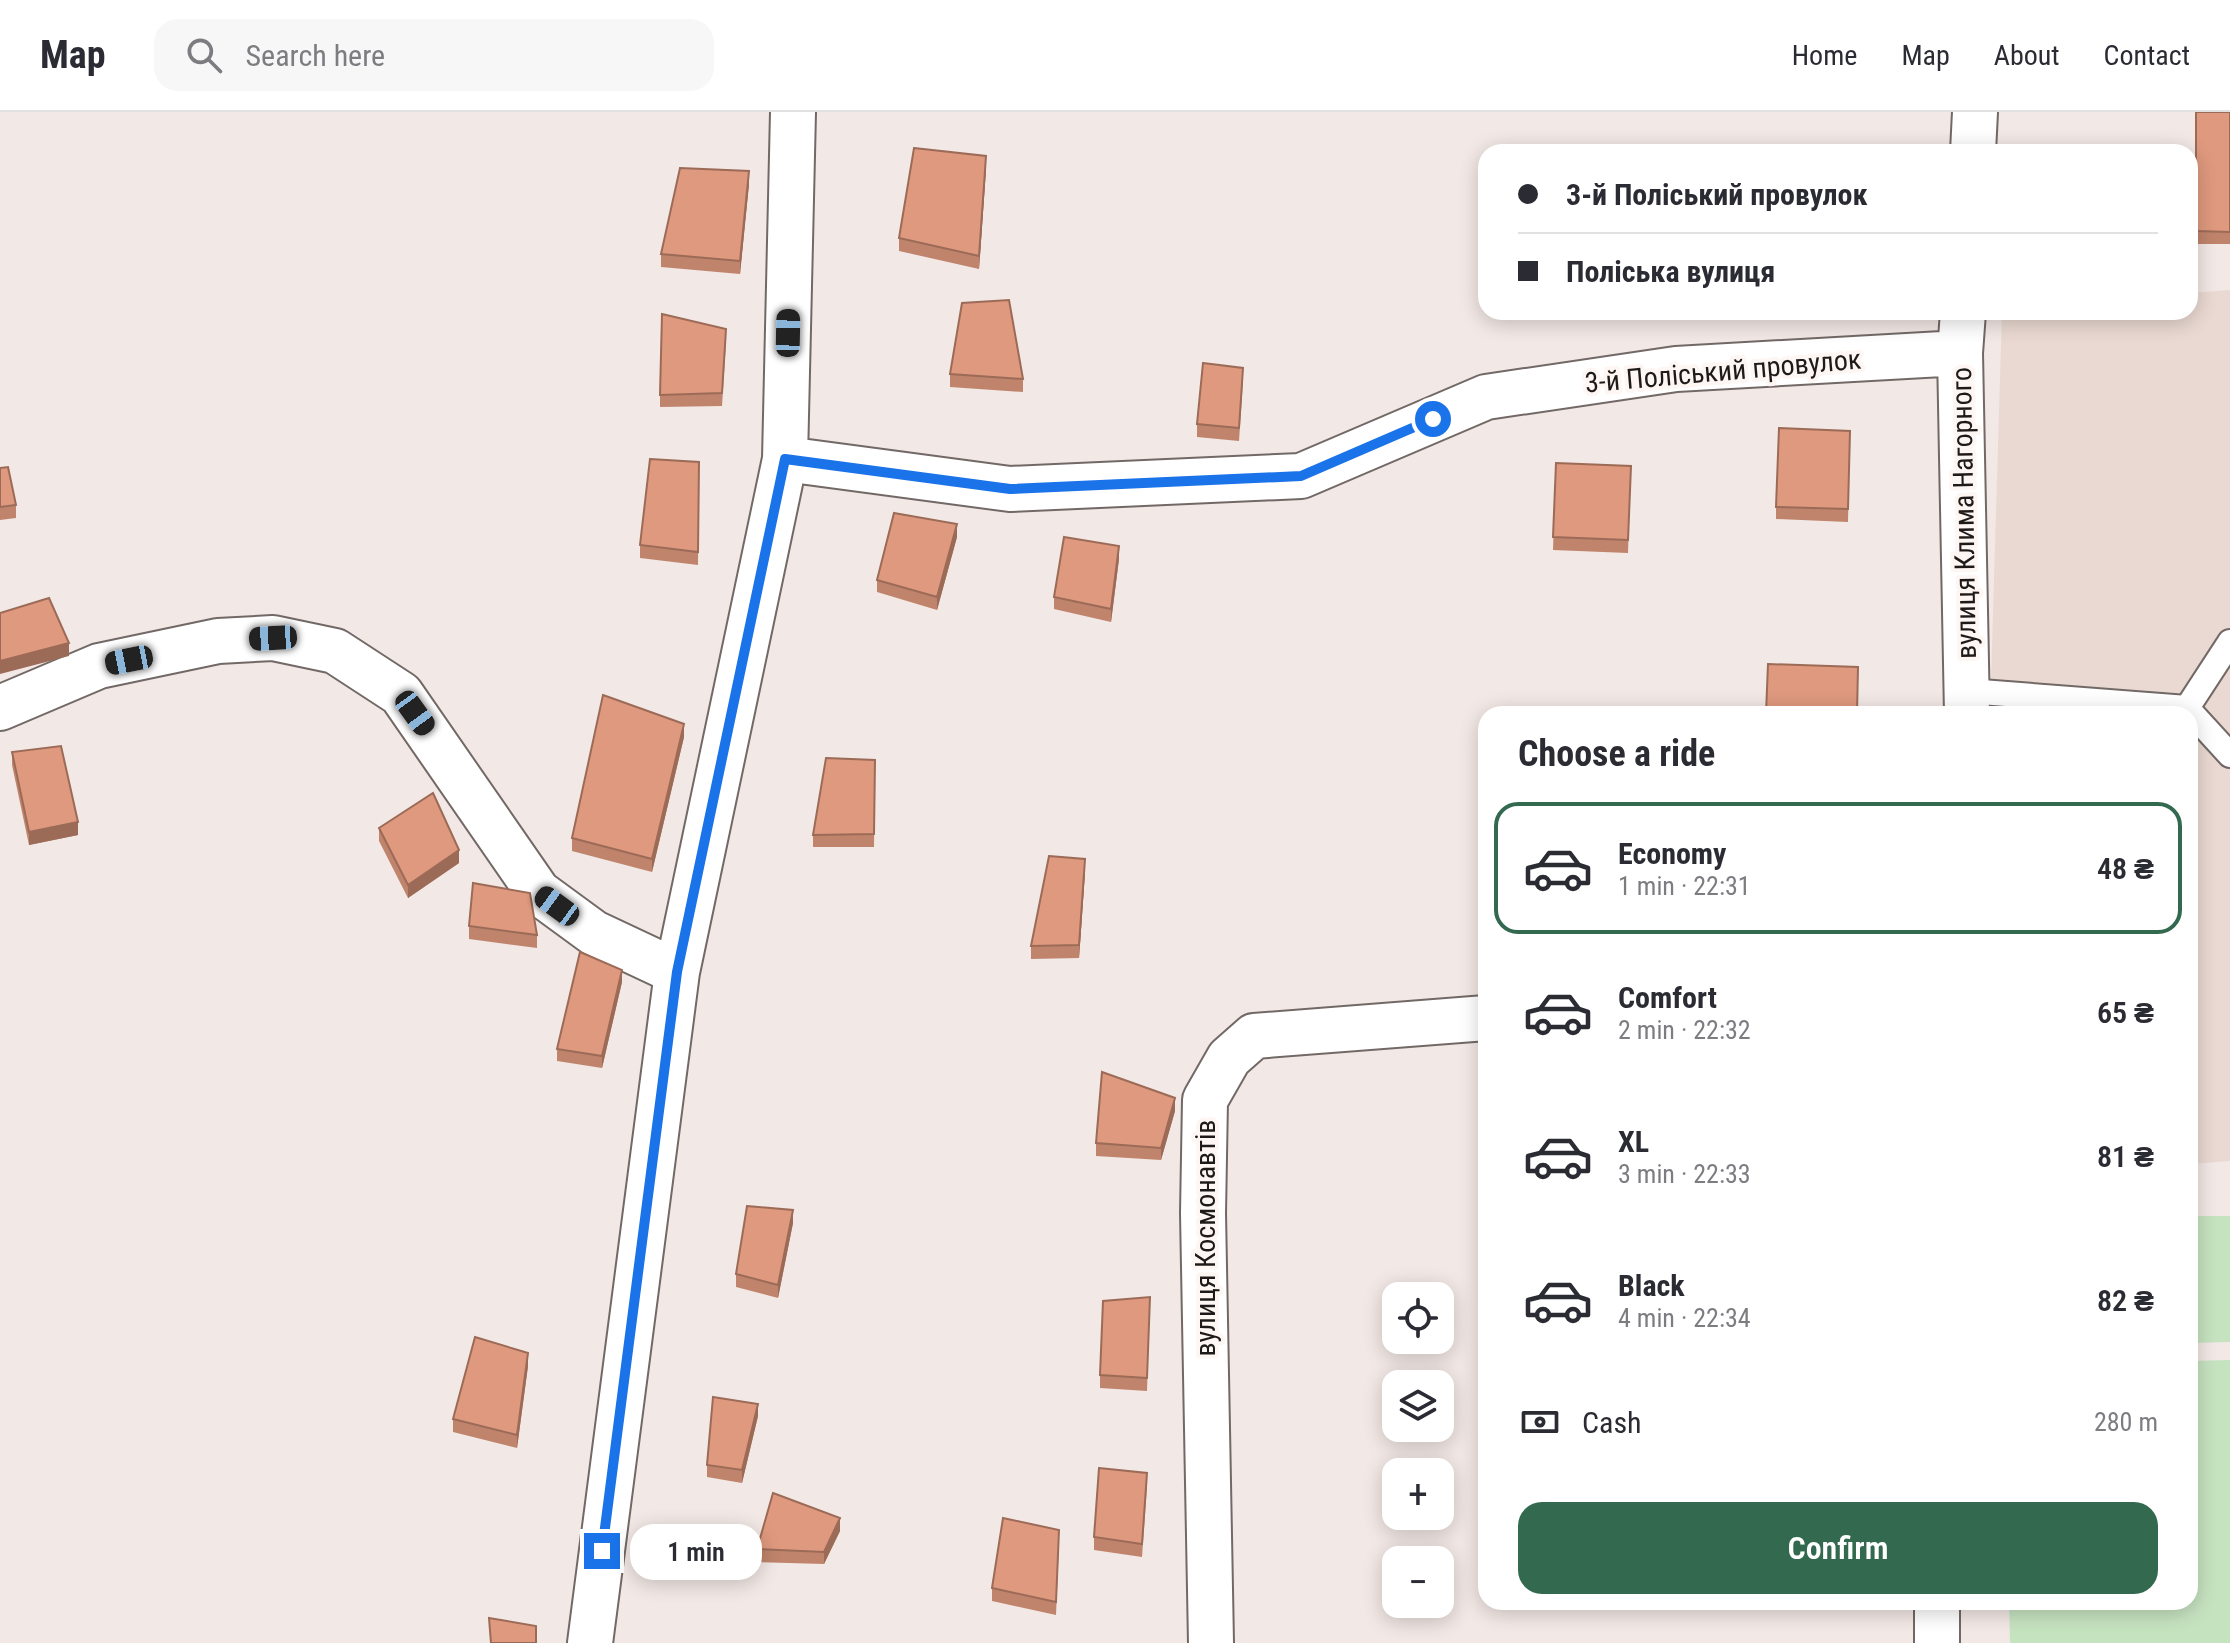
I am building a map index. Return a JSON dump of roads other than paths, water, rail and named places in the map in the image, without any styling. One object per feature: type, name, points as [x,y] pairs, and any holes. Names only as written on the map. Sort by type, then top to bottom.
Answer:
[{"type":"street","points":[[590,1643],[677,972],[785,459],[793,112]]},
{"type":"street","points":[[1973,144],[1975,112]]},
{"type":"street","name":"3-й Поліський провулок","points":[[785,459],[1010,489],[1301,476],[1486,397],[1962,332]]},
{"type":"street","name":"вулиця Клима Нагорного","points":[[1962,332],[1967,702]]},
{"type":"street","points":[[0,708],[99,666],[218,641],[273,638],[335,651],[401,694],[538,892],[594,933],[677,972]]},
{"type":"street","name":"вулиця Космонавтів","points":[[1211,1643],[1203,1213],[1205,1100],[1229,1058],[1254,1036],[1478,1019]]},
{"type":"street","points":[[1937,1610],[1937,1643]]},
{"type":"lane","points":[[2188,706],[2230,642]]},
{"type":"lane","points":[[1967,702],[2114,706]]},
{"type":"lane","points":[[2198,720],[2230,755]]}]
